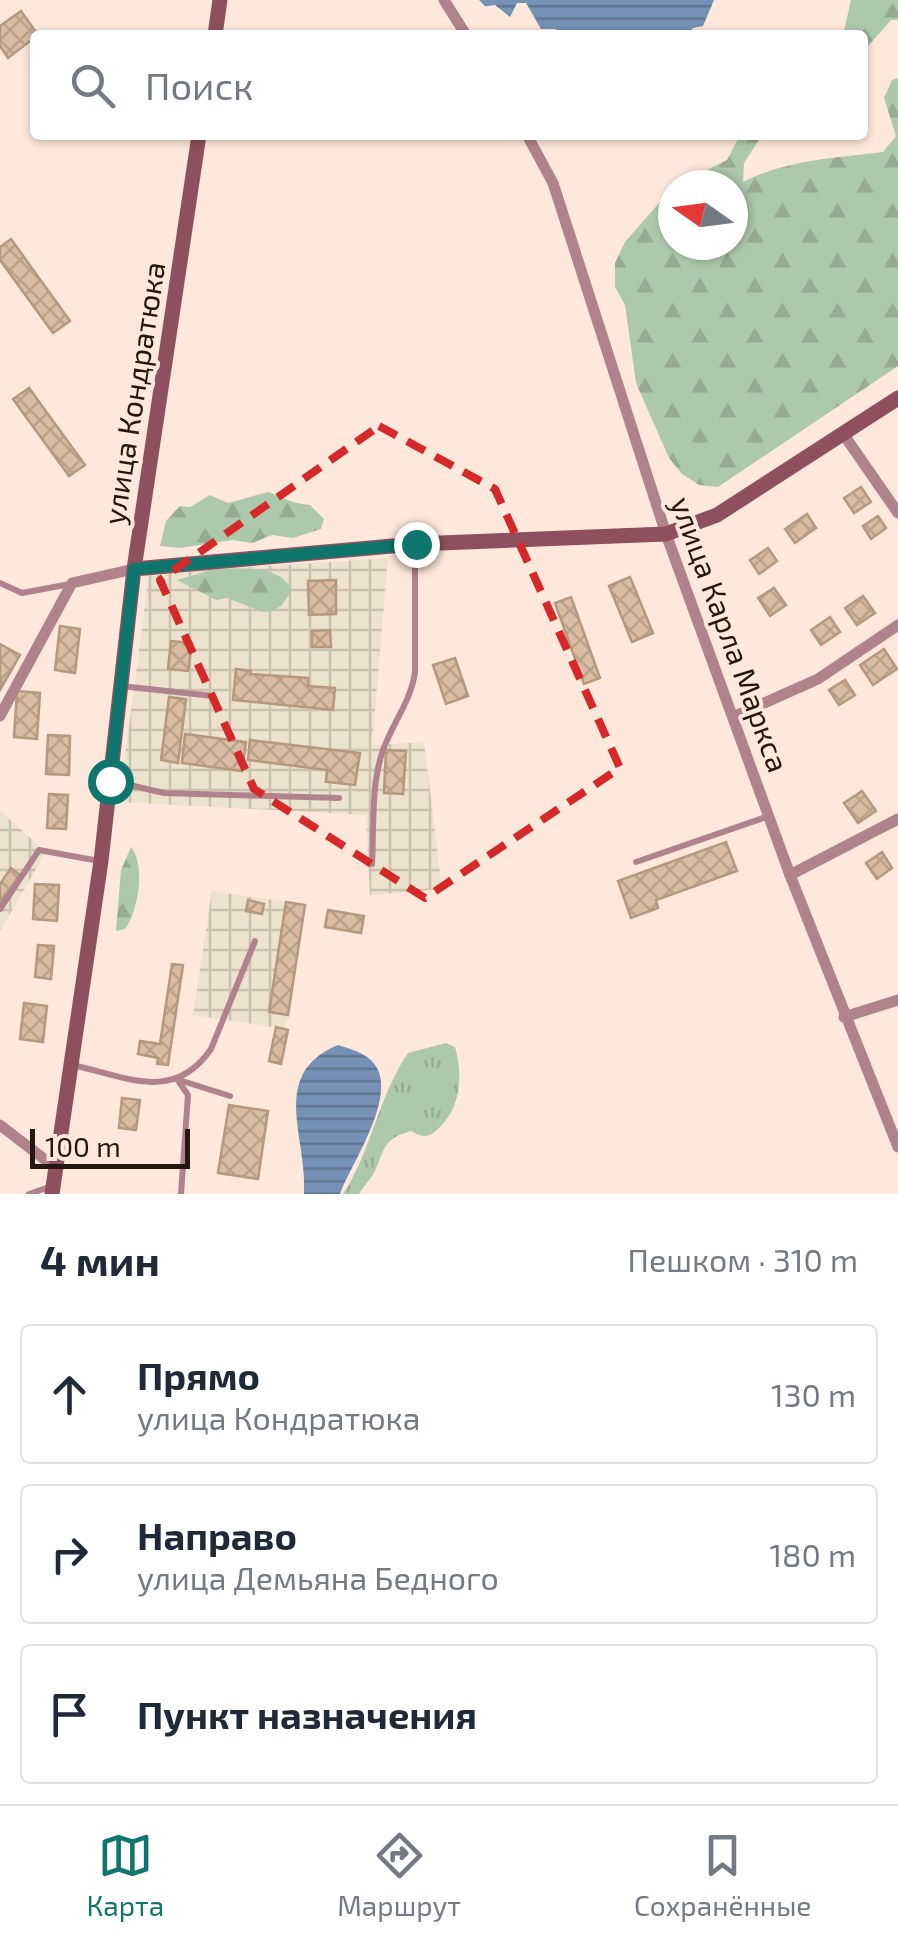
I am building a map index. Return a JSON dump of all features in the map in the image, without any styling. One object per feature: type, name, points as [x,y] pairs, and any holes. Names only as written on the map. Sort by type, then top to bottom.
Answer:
[{"type":"main road","points":[[215,30],[220,0]]},
{"type":"main road","name":"улица Кондратюка","points":[[53,1190],[101,861],[134,569],[199,140]]},
{"type":"main road","points":[[134,569],[416,544],[666,534],[717,516],[898,398]]},
{"type":"street","points":[[444,0],[463,30]]},
{"type":"street","name":"улица Карла Маркса","points":[[530,140],[553,183],[666,534],[790,875],[898,1147]]},
{"type":"street","points":[[844,435],[898,513]]},
{"type":"street","points":[[0,716],[72,583],[134,569]]},
{"type":"street","points":[[733,717],[818,679],[898,626]]},
{"type":"street","points":[[790,875],[898,818]]},
{"type":"street","points":[[844,1017],[898,1000]]},
{"type":"street","points":[[0,1125],[56,1168]]},
{"type":"lane","points":[[372,864],[382,752],[413,688],[416,672],[416,544]]},
{"type":"lane","points":[[0,582],[22,593],[72,583]]},
{"type":"lane","points":[[120,686],[213,696]]},
{"type":"lane","points":[[110,781],[164,793],[339,798]]},
{"type":"lane","points":[[636,862],[770,816]]},
{"type":"lane","points":[[0,909],[39,850],[101,861]]},
{"type":"lane","points":[[72,1065],[165,1083],[202,1064],[212,1050],[255,940]]},
{"type":"lane","points":[[178,1079],[230,1096]]},
{"type":"lane","points":[[178,1079],[188,1095],[180,1194]]},
{"type":"lane","points":[[29,1194],[53,1190]]},
{"type":"highlighted area","points":[[379,426],[495,489],[620,768],[425,898],[254,789],[160,580]]},
{"type":"shaded area","points":[[388,558],[372,745],[424,742],[442,889],[370,895],[366,815],[119,802],[149,574]]},
{"type":"shaded area","points":[[0,811],[46,852],[0,931]]},
{"type":"shaded area","points":[[212,891],[305,905],[285,1029],[193,1015]]},
{"type":"green space","points":[[851,0],[898,0],[898,20],[891,20],[868,46],[868,30],[844,30]]},
{"type":"green space","points":[[898,78],[898,366],[718,487],[699,485],[682,474],[669,458],[636,383],[625,305],[615,287],[615,263],[625,242],[658,204],[658,260],[748,260],[748,180],[793,164],[883,152],[896,136],[884,98],[892,80]]},
{"type":"green space","points":[[737,140],[759,140],[744,170],[707,170],[727,160]]},
{"type":"green space","points":[[268,492],[310,505],[324,519],[321,529],[293,538],[272,535],[252,543],[233,540],[180,548],[160,546],[166,521],[180,506],[190,507],[210,495],[228,503]]},
{"type":"green space","points":[[215,569],[269,571],[286,581],[292,590],[282,605],[263,612],[227,598],[216,600],[177,580]]},
{"type":"green space","points":[[131,847],[138,865],[137,900],[125,929],[116,931],[121,870]]},
{"type":"green space","points":[[446,1043],[455,1047],[459,1080],[456,1101],[446,1120],[429,1135],[411,1131],[395,1137],[359,1194],[343,1194],[361,1160],[389,1087],[408,1053]]},
{"type":"water","points":[[479,0],[714,0],[703,26],[691,30],[541,29],[526,3],[517,3],[510,17],[495,5],[485,6]]},
{"type":"water","points":[[338,1045],[364,1055],[378,1069],[379,1104],[340,1194],[304,1194],[296,1109],[298,1090],[304,1072],[317,1057]]},
{"type":"building","points":[[21,11],[34,30],[30,30],[30,41],[8,58],[0,46],[0,26]]},
{"type":"building","points":[[11,239],[70,321],[53,333],[0,260],[0,247]]},
{"type":"building","points":[[29,388],[85,465],[69,476],[13,399]]},
{"type":"building","points":[[861,487],[871,502],[854,513],[844,498]]},
{"type":"building","points":[[807,514],[816,528],[795,543],[785,529]]},
{"type":"building","points":[[878,516],[886,528],[871,539],[863,526]]},
{"type":"building","points":[[768,548],[777,561],[759,574],[750,560]]},
{"type":"building","points":[[630,577],[653,633],[632,642],[609,586]]},
{"type":"building","points":[[336,580],[336,614],[309,615],[308,581]]},
{"type":"building","points":[[774,588],[786,605],[770,616],[758,598]]},
{"type":"building","points":[[863,596],[875,613],[857,625],[845,608]]},
{"type":"building","points":[[571,597],[600,678],[584,684],[555,603]]},
{"type":"building","points":[[830,617],[840,632],[821,645],[811,630]]},
{"type":"building","points":[[60,626],[80,629],[75,673],[55,670]]},
{"type":"building","points":[[330,630],[331,647],[312,647],[312,631]]},
{"type":"building","points":[[171,641],[192,643],[188,671],[168,669]]},
{"type":"building","points":[[0,644],[20,655],[0,690]]},
{"type":"building","points":[[884,649],[897,669],[873,685],[860,665]]},
{"type":"building","points":[[455,658],[468,696],[446,704],[433,665]]},
{"type":"building","points":[[236,669],[251,671],[250,674],[308,678],[308,686],[335,688],[333,710],[233,700]]},
{"type":"building","points":[[845,680],[855,695],[839,705],[829,690]]},
{"type":"building","points":[[17,691],[40,693],[37,739],[14,737]]},
{"type":"building","points":[[169,697],[186,699],[178,763],[161,760]]},
{"type":"building","points":[[185,734],[246,742],[242,771],[182,763]]},
{"type":"building","points":[[48,735],[70,736],[69,775],[46,774]]},
{"type":"building","points":[[250,740],[360,753],[355,785],[326,782],[327,770],[248,760]]},
{"type":"building","points":[[386,750],[406,751],[403,794],[384,793]]},
{"type":"building","points":[[862,791],[876,811],[858,823],[844,803]]},
{"type":"building","points":[[49,794],[68,795],[66,829],[47,828]]},
{"type":"building","points":[[726,842],[737,871],[656,900],[658,908],[631,918],[618,881]]},
{"type":"building","points":[[882,852],[892,868],[877,879],[866,863]]},
{"type":"building","points":[[11,868],[20,875],[0,902],[0,884]]},
{"type":"building","points":[[35,884],[59,885],[57,921],[33,919]]},
{"type":"building","points":[[248,900],[264,904],[262,914],[246,911]]},
{"type":"building","points":[[286,902],[305,905],[288,1015],[269,1012]]},
{"type":"building","points":[[328,910],[364,916],[361,933],[325,927]]},
{"type":"building","points":[[38,945],[54,946],[51,979],[35,977]]},
{"type":"building","points":[[172,964],[183,965],[168,1065],[157,1064],[158,1058],[138,1054],[140,1041],[160,1044]]},
{"type":"building","points":[[24,1003],[47,1006],[43,1042],[20,1039]]},
{"type":"building","points":[[276,1027],[288,1030],[281,1064],[269,1061]]},
{"type":"building","points":[[122,1098],[140,1100],[136,1130],[119,1128]]},
{"type":"building","points":[[229,1105],[268,1111],[258,1179],[218,1173]]},
{"type":"route","points":[[110,781],[134,569],[416,544]]}]
